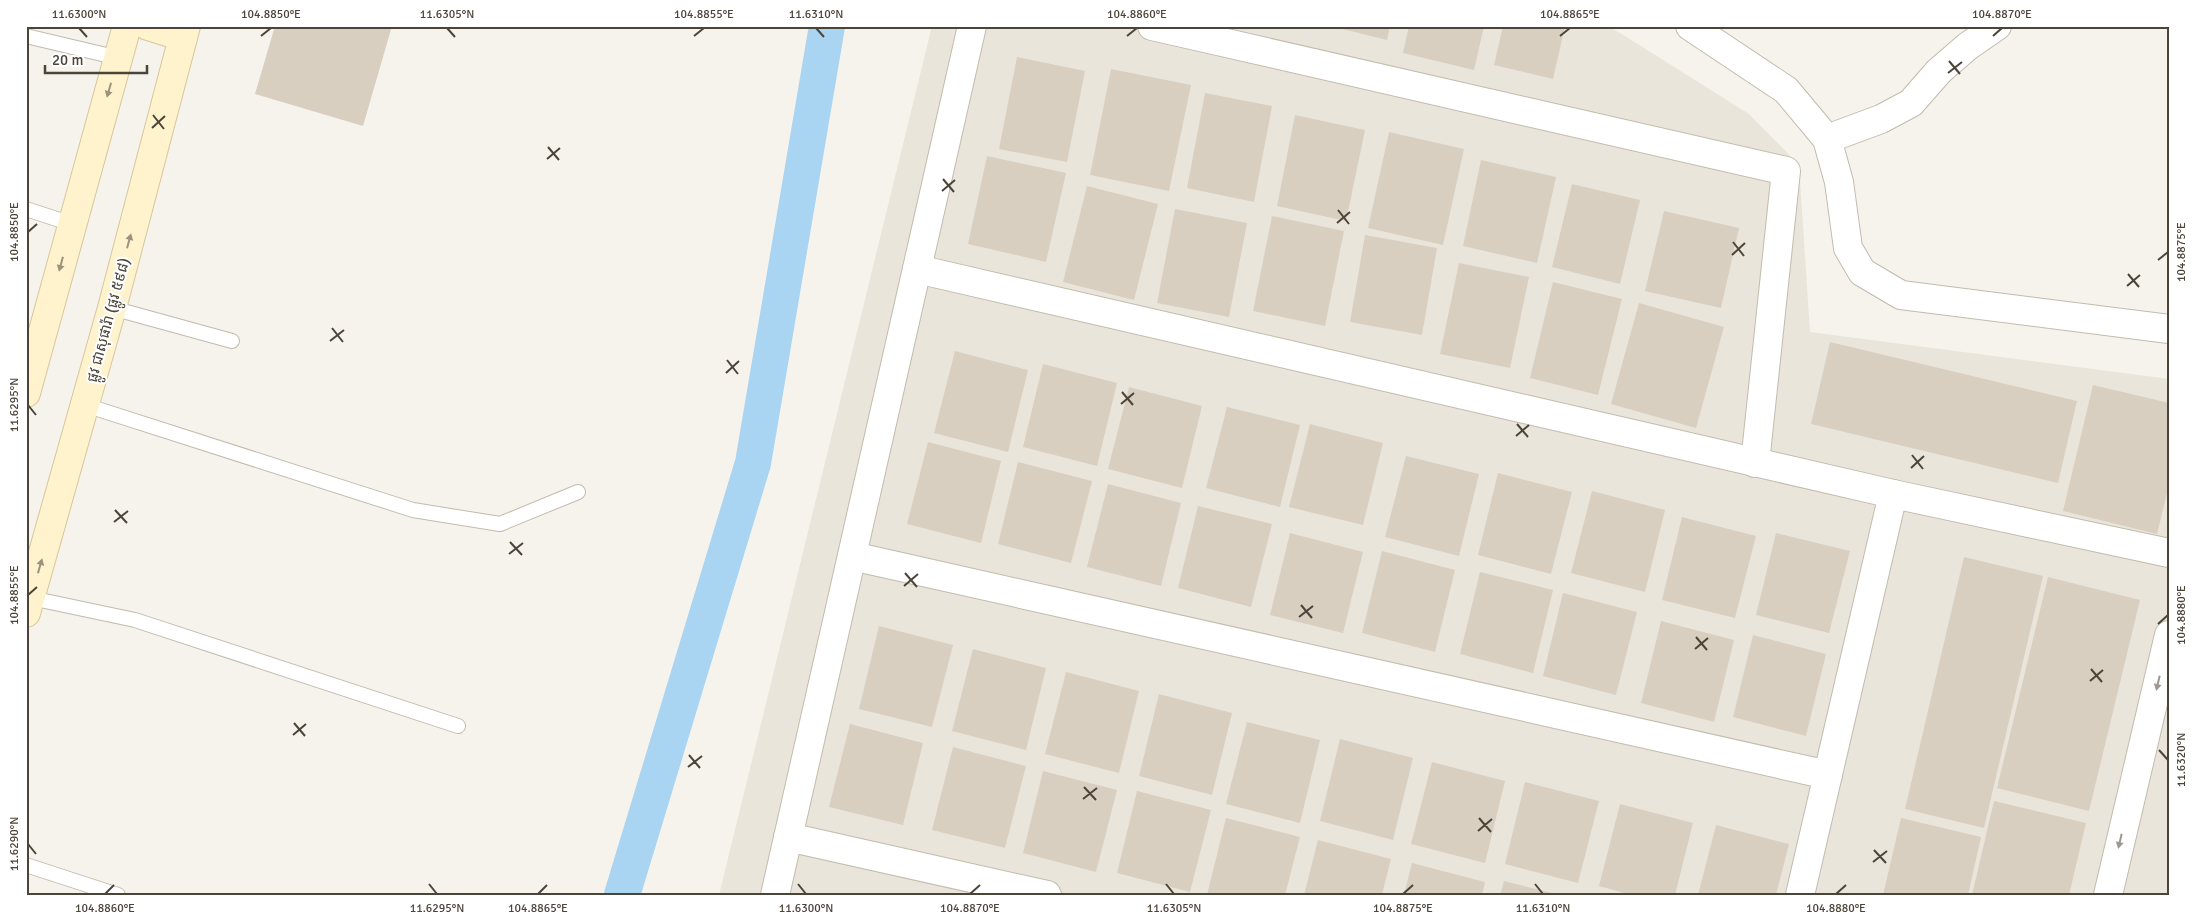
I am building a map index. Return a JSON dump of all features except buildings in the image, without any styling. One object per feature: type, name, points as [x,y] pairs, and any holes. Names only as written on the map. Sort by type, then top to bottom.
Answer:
[{"type":"main road","points":[[26,392],[127,26]]},
{"type":"main road","points":[[148,26],[184,31]]},
{"type":"main road","name":"ផ្លូវ ជាសុផារ៉ា (ផ្លូវ ៥៩៨)","points":[[28,602],[112,308],[184,31]]},
{"type":"street","points":[[775,895],[972,26]]},
{"type":"street","points":[[1152,26],[1786,171],[1755,462]]},
{"type":"street","points":[[1690,26],[1786,90],[1827,140],[1839,182],[1848,248],[1862,272],[1902,295],[2169,329]]},
{"type":"street","points":[[1827,140],[1882,119],[1911,103],[1939,71],[1968,46],[1996,26]]},
{"type":"street","points":[[917,269],[1892,494],[2169,553]]},
{"type":"street","points":[[1800,895],[1892,494]]},
{"type":"street","points":[[852,556],[1828,775]]},
{"type":"street","points":[[2108,895],[2169,635]]},
{"type":"street","points":[[788,837],[1047,895]]},
{"type":"lane","points":[[28,26],[26,34],[118,58]]},
{"type":"lane","points":[[26,209],[72,224]]},
{"type":"lane","points":[[112,308],[232,341]]},
{"type":"lane","points":[[85,405],[413,510],[500,524],[578,492]]},
{"type":"lane","points":[[28,602],[135,620],[458,726]]},
{"type":"lane","points":[[26,865],[118,895]]},
{"type":"shaded area","points":[[932,26],[1609,26],[1749,114],[1799,165],[1810,332],[2169,379],[2169,895],[719,895]]},
{"type":"waterway","points":[[622,895],[753,463],[827,26]]}]
